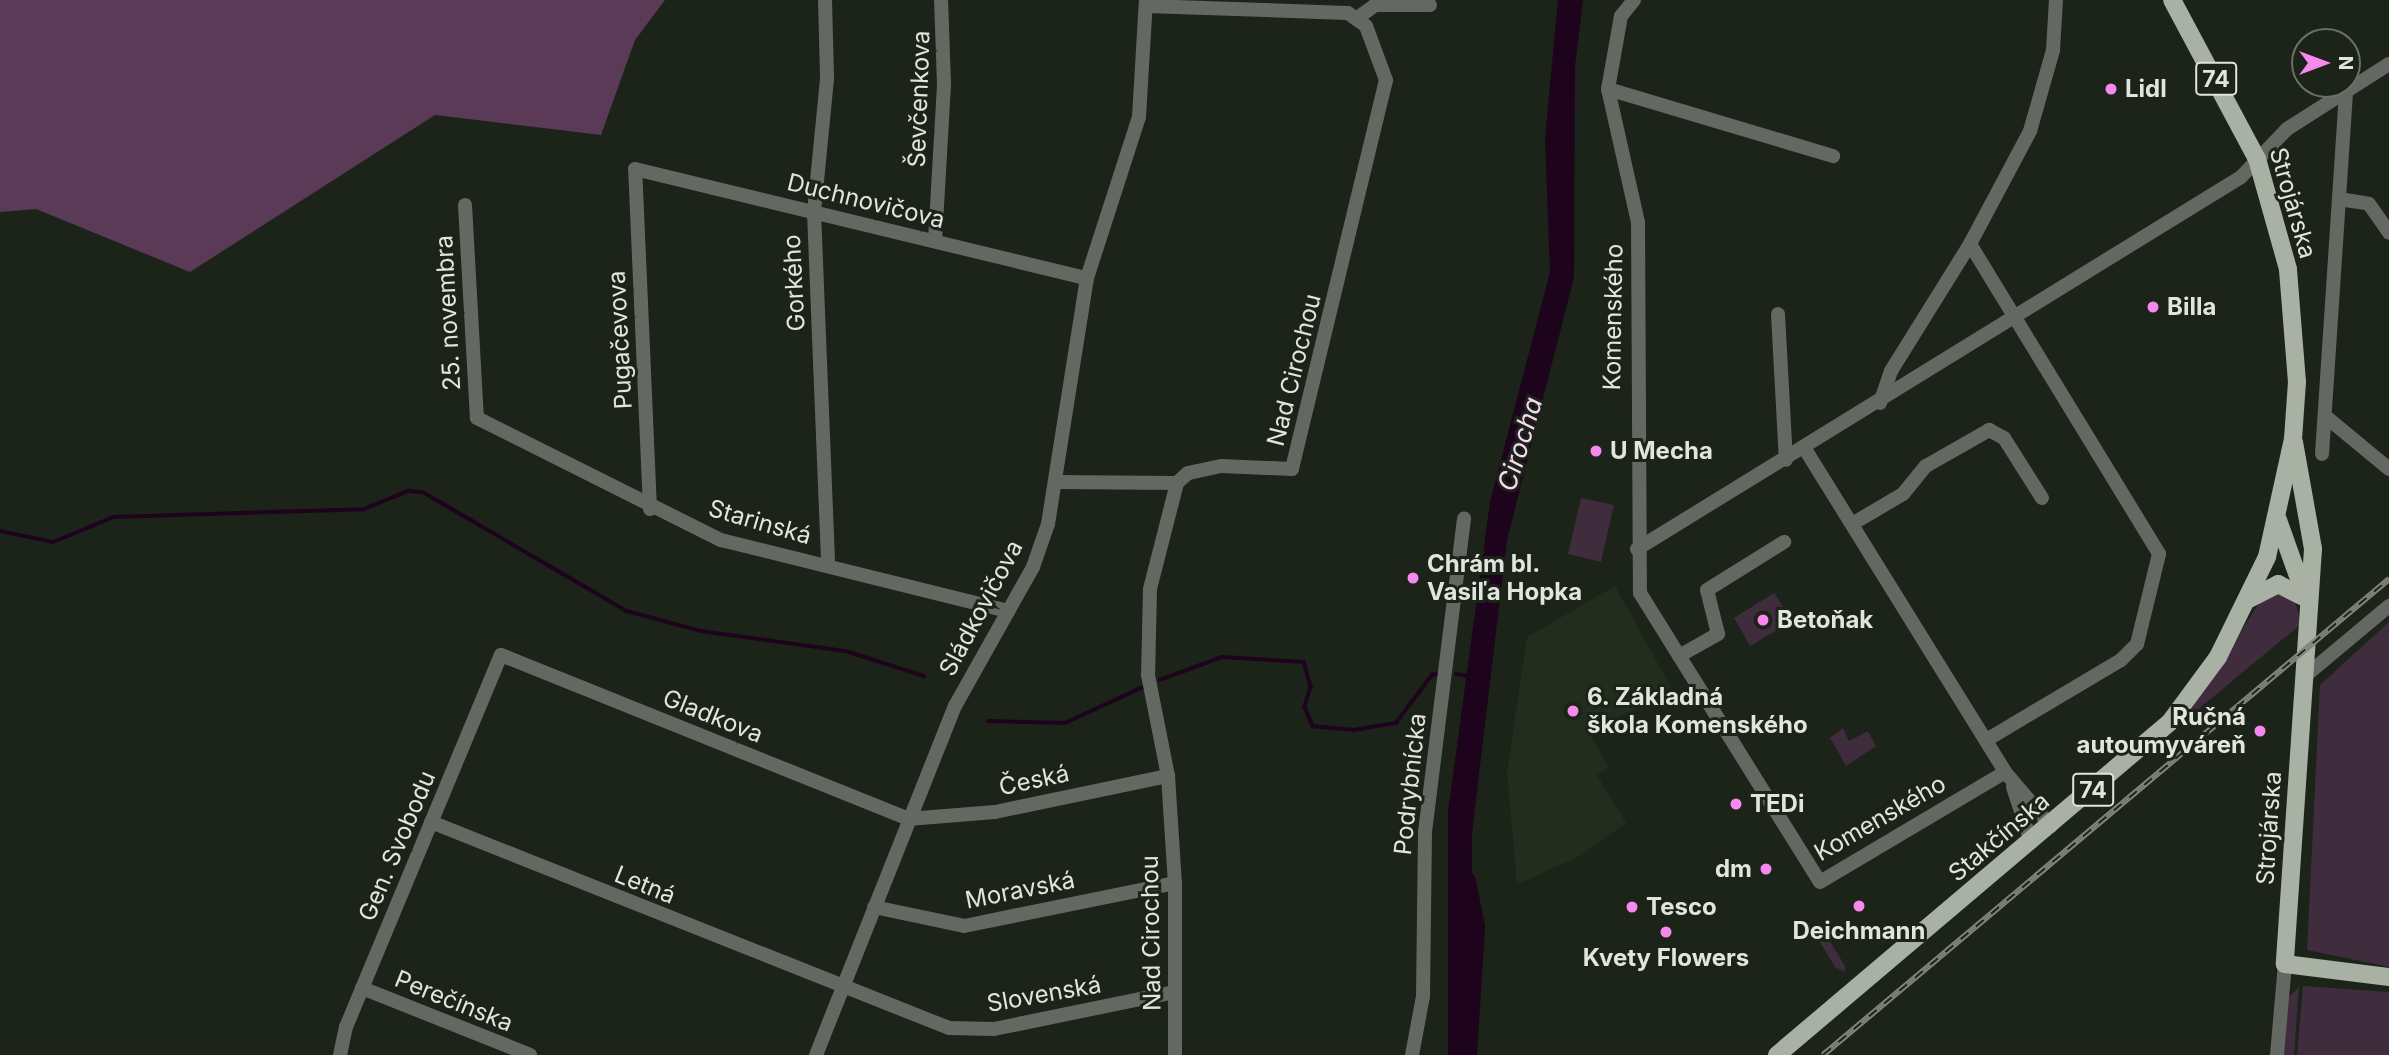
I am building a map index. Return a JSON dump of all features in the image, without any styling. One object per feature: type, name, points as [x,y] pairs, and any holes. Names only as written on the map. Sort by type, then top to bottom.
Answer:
[{"type":"main road","name":"Strojárska","points":[[2172,0],[2257,159],[2290,283],[2293,439],[2310,535],[2304,677],[2285,964]]},
{"type":"main road","name":"Strojárska","points":[[2293,439],[2278,520],[2306,599]]},
{"type":"main road","points":[[2278,520],[2298,523],[2310,535]]},
{"type":"main road","name":"Stakčínska","points":[[1777,1055],[2051,826],[2185,706],[2249,599],[2278,520]]},
{"type":"main road","points":[[2249,599],[2278,584],[2306,599]]},
{"type":"main road","points":[[2285,964],[2389,977]]},
{"type":"street","name":"Gorkého","points":[[825,0],[827,79],[814,212],[828,565]]},
{"type":"street","name":"Ševčenkova","points":[[935,242],[944,84],[941,0]]},
{"type":"street","name":"Komenského","points":[[1634,0],[1620,16],[1608,89],[1638,222],[1635,404],[1636,531],[1640,593],[1820,882],[2008,777]]},
{"type":"street","points":[[1880,403],[1891,371],[1970,244],[2030,131],[2053,50],[2056,0]]},
{"type":"street","points":[[1147,3],[1317,9],[1356,19],[1375,5],[1430,5]]},
{"type":"street","name":"Sládkovičova","points":[[816,1055],[955,706],[1033,567],[1056,482],[1087,278],[1139,117],[1147,3]]},
{"type":"street","name":"Nad Cirochou","points":[[1175,1055],[1175,883],[1168,776],[1146,639],[1150,589],[1177,482],[1188,473],[1221,466],[1292,469],[1385,99],[1382,69],[1366,26],[1356,19]]},
{"type":"street","points":[[2361,82],[2389,64]]},
{"type":"street","points":[[1608,89],[1833,156]]},
{"type":"street","points":[[1637,549],[1880,403],[2013,317],[2241,177],[2287,129],[2336,98]]},
{"type":"street","points":[[2322,454],[2346,98]]},
{"type":"street","name":"Duchnovičova","points":[[635,169],[1087,278]]},
{"type":"street","name":"Pugačevova","points":[[635,169],[650,509]]},
{"type":"street","points":[[2339,199],[2369,204],[2389,233]]},
{"type":"street","name":"25. novembra","points":[[465,205],[477,418]]},
{"type":"street","points":[[1970,244],[2160,554],[2137,643],[2122,660],[1986,740]]},
{"type":"street","points":[[1779,314],[1786,460]]},
{"type":"street","points":[[2325,416],[2389,469]]},
{"type":"street","name":"Starinská","points":[[477,418],[650,509],[721,540],[1008,611]]},
{"type":"street","points":[[1852,524],[1903,494],[1926,466],[1989,430],[2004,438],[2042,498]]},
{"type":"street","points":[[1805,449],[2008,777],[2051,826]]},
{"type":"street","points":[[1056,482],[1177,482]]},
{"type":"street","name":"Podrybnícka","points":[[1412,1055],[1423,996],[1425,832],[1464,518]]},
{"type":"street","points":[[1636,531],[1651,541]]},
{"type":"street","points":[[1679,656],[1718,634],[1707,590],[1784,542]]},
{"type":"street","points":[[2304,677],[2389,606]]},
{"type":"street","name":"Gladkova","points":[[501,655],[908,819]]},
{"type":"street","name":"Gen. Svobodu","points":[[340,1055],[362,988],[501,655]]},
{"type":"street","name":"Česká","points":[[908,819],[995,812],[1168,776]]},
{"type":"street","points":[[2008,777],[2031,842]]},
{"type":"street","name":"Letná","points":[[431,822],[842,989]]},
{"type":"street","name":"Moravská","points":[[874,907],[964,926],[1175,883]]},
{"type":"street","name":"Strojárska","points":[[2277,1055],[2285,964]]},
{"type":"street","name":"Perečínska","points":[[362,988],[530,1055]]},
{"type":"street","name":"Slovenská","points":[[842,989],[949,1028],[994,1029],[1175,992]]},
{"type":"shaded area","points":[[0,0],[665,0],[635,40],[601,135],[435,115],[190,272],[36,209],[0,212]]},
{"type":"shaded area","points":[[1581,498],[1614,505],[1601,562],[1568,554]]},
{"type":"shaded area","name":"6. Základná škola Komenského","points":[[1615,586],[1671,687],[1590,735],[1609,767],[1597,775],[1626,823],[1578,857],[1517,884],[1507,773],[1527,637]]},
{"type":"shaded area","points":[[2278,592],[2295,600],[2301,624],[2183,722],[2261,600]]},
{"type":"shaded area","name":"Betoňak","points":[[1774,593],[1792,621],[1750,646],[1734,618]]},
{"type":"shaded area","points":[[2389,622],[2389,967],[2307,950],[2320,685]]},
{"type":"shaded area","points":[[1843,728],[1849,741],[1868,731],[1876,746],[1846,766],[1830,738]]},
{"type":"shaded area","points":[[1818,922],[1845,966],[1845,972],[1835,967],[1811,927]]},
{"type":"shaded area","points":[[2303,986],[2389,992],[2389,1055],[2297,1055]]},
{"type":"shaded area","points":[[2299,987],[2294,1055],[2283,1055],[2287,999]]},
{"type":"water","points":[[1558,0],[1583,0],[1575,66],[1574,277],[1507,540],[1472,833],[1471,1055],[1448,1055],[1448,812],[1490,502],[1550,272],[1545,138]]},
{"type":"waterway","points":[[0,531],[53,542],[114,517],[364,509],[408,491],[423,492],[627,611],[701,631],[846,651],[924,676]]},
{"type":"waterway","points":[[1160,680],[1222,657],[1304,662],[1311,687],[1305,707],[1313,726],[1354,730],[1396,723],[1432,675],[1442,673]]},
{"type":"waterway","points":[[1456,674],[1471,676]]},
{"type":"waterway","points":[[988,721],[1065,723],[1141,688]]},
{"type":"waterway","name":"Cirocha","points":[[1464,881],[1473,927],[1465,1055]]},
{"type":"railway","points":[[1823,1055],[2389,579]]},
{"type":"place","name":"Lidl","points":[[2111,89]]},
{"type":"place","name":"Billa","points":[[2153,307]]},
{"type":"place","name":"U Mecha","points":[[1596,451]]},
{"type":"place","name":"Chrám bl. Vasiľa Hopka","points":[[1413,578]]},
{"type":"place","name":"Betoňak","points":[[1763,620]]},
{"type":"place","name":"6. Základná škola Komenského","points":[[1573,711]]},
{"type":"place","name":"Ručná autoumyváreň","points":[[2260,731]]},
{"type":"place","name":"TEDi","points":[[1736,804]]},
{"type":"place","name":"dm","points":[[1766,869]]},
{"type":"place","name":"Deichmann","points":[[1859,906]]},
{"type":"place","name":"Tesco","points":[[1632,907]]},
{"type":"place","name":"Kvety Flowers","points":[[1666,932]]}]
